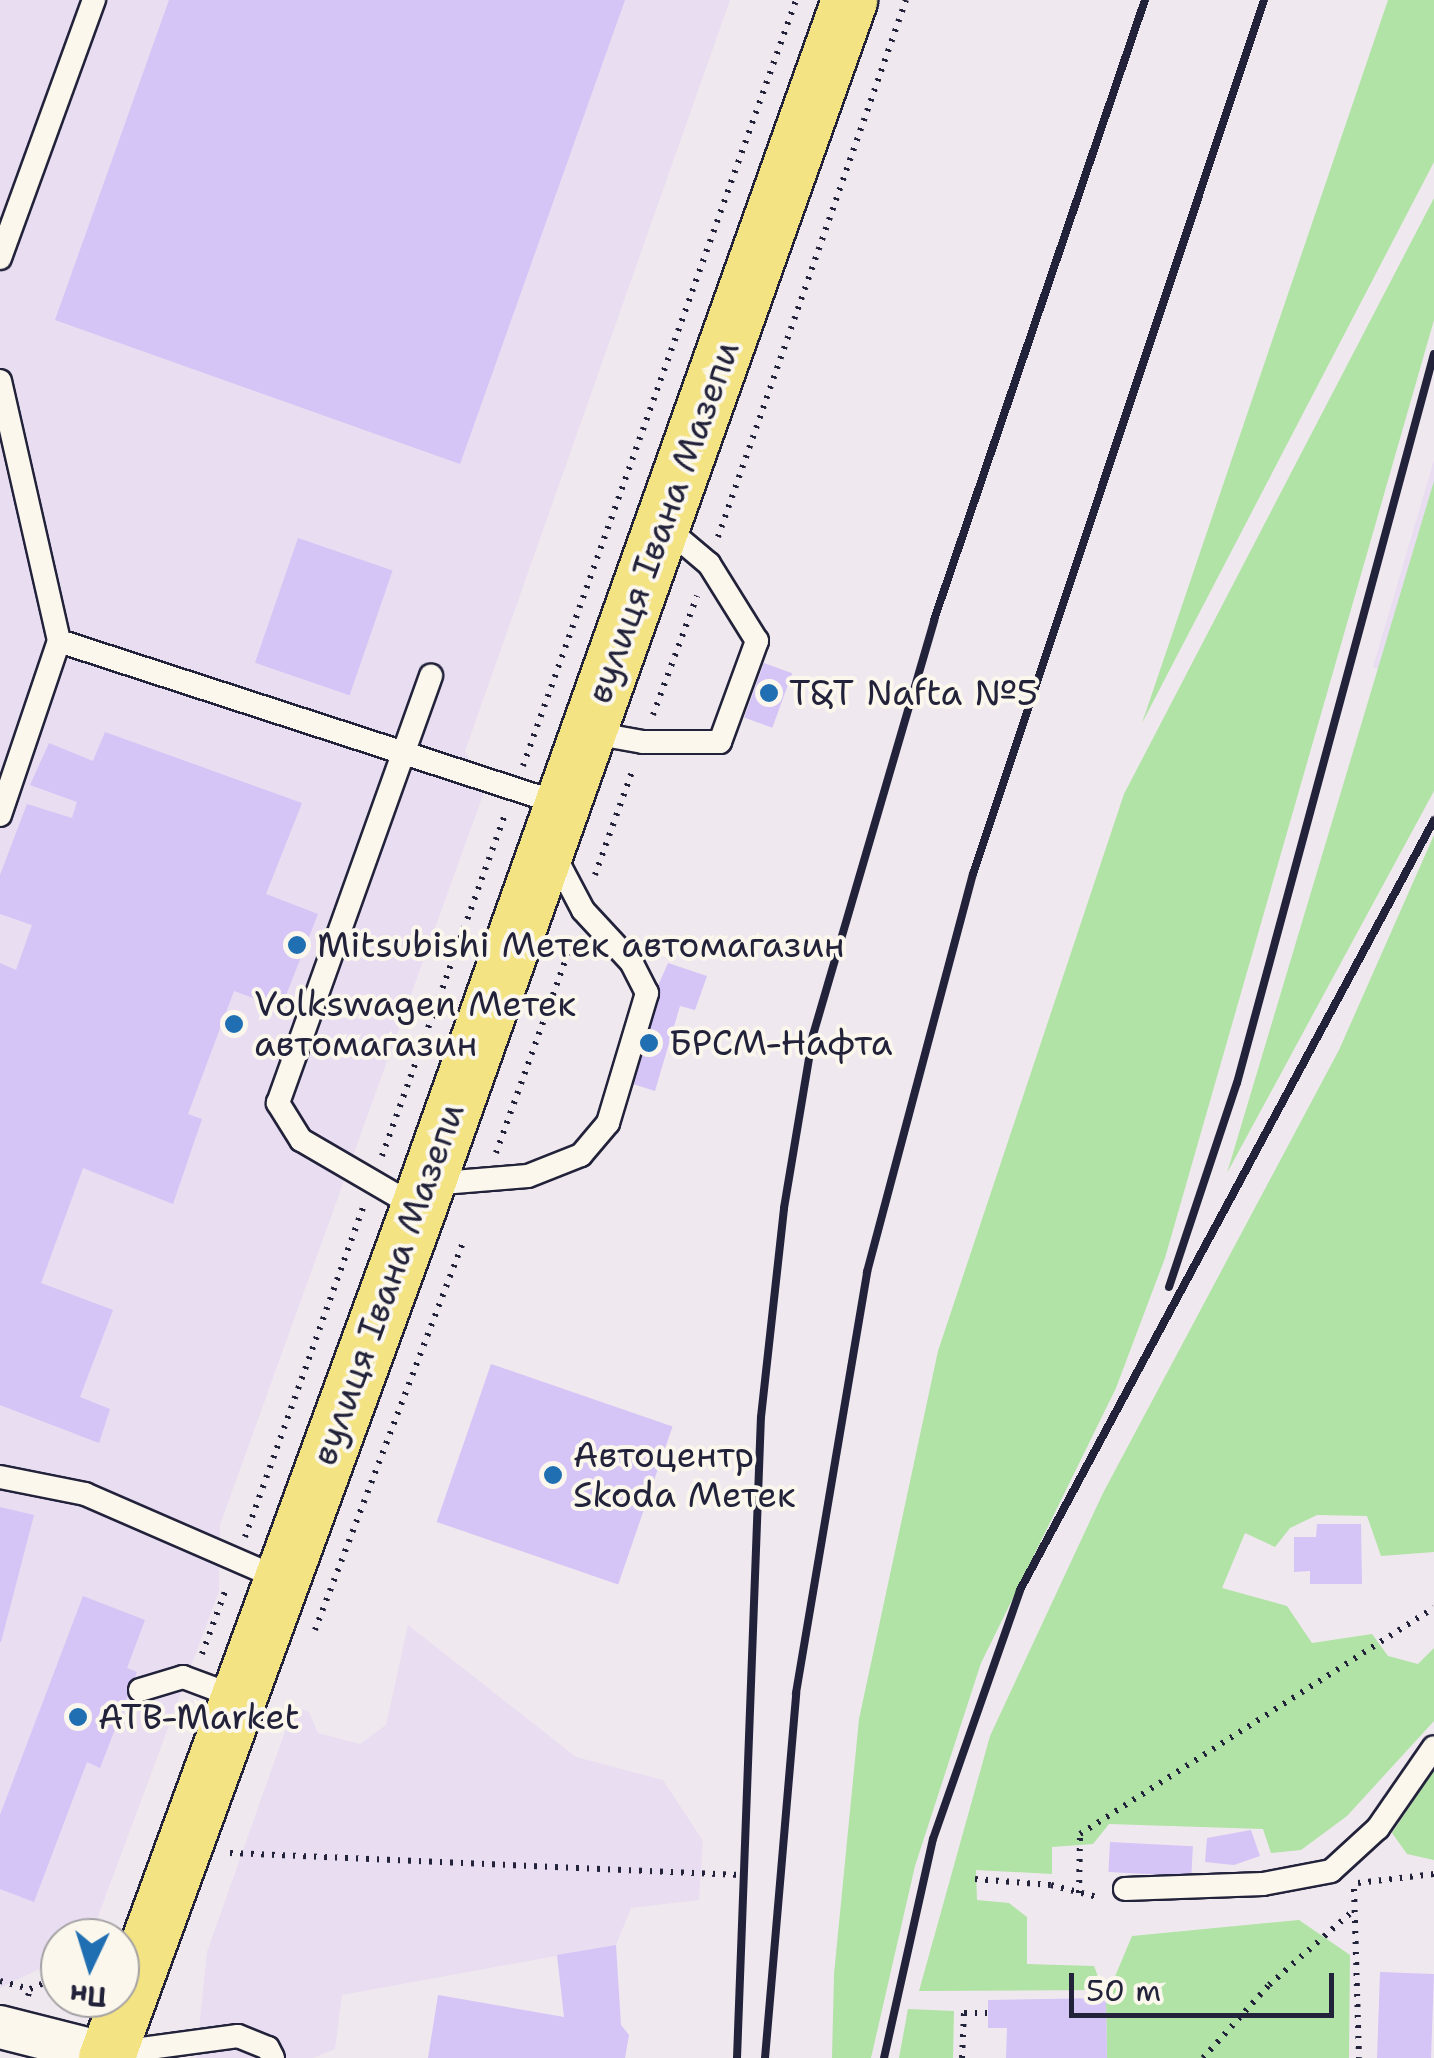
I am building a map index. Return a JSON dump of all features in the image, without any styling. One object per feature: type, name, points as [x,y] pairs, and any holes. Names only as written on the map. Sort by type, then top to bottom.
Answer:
[{"type":"main road","name":"вулиця Івана Мазепи","points":[[106,2056],[213,1688],[406,1192],[541,812],[587,732],[849,0]]},
{"type":"street","points":[[13,2017],[106,2056]]},
{"type":"lane","points":[[0,258],[94,0]]},
{"type":"lane","points":[[0,381],[59,641],[0,815]]},
{"type":"lane","points":[[587,732],[643,742],[720,742],[758,641],[709,564],[663,526]]},
{"type":"lane","points":[[59,641],[404,751],[541,812],[583,910],[632,963],[647,993],[608,1123],[581,1155],[528,1176],[406,1192],[301,1140],[278,1103],[404,751],[431,676]]},
{"type":"lane","points":[[0,1477],[85,1494],[257,1568]]},
{"type":"lane","points":[[140,1690],[183,1677],[213,1688]]},
{"type":"lane","points":[[1125,1889],[1264,1884],[1330,1871],[1378,1828],[1434,1747]]},
{"type":"lane","points":[[106,2056],[238,2036],[268,2048],[274,2058]]},
{"type":"path","points":[[213,1688],[406,1192],[541,812],[796,0]]},
{"type":"path","points":[[307,1650],[463,1243]]},
{"type":"path","points":[[1079,1892],[1080,1834],[1434,1608]]},
{"type":"path","points":[[237,1834],[230,1852],[740,1875]]},
{"type":"path","points":[[976,1879],[1052,1885]]},
{"type":"path","points":[[1354,1884],[1359,2058]]},
{"type":"path","points":[[1202,2058],[1269,1984],[1354,1910]]},
{"type":"path","points":[[0,1980],[30,1988],[40,1984]]},
{"type":"path","points":[[13,2017],[30,1988]]},
{"type":"path","points":[[962,2058],[964,2013],[987,2013]]},
{"type":"shaded area","points":[[0,0],[730,0],[465,751],[484,792],[220,1525],[219,1591],[97,1918],[40,1918],[40,1969],[0,1988]]},
{"type":"shaded area","points":[[1434,460],[1434,695],[1373,667]]},
{"type":"shaded area","points":[[408,1625],[576,1757],[663,1780],[703,1841],[699,1900],[631,1908],[616,1945],[342,1995],[335,2049],[313,2058],[196,2058],[207,1952],[294,1706],[309,1712],[318,1733],[360,1744],[386,1725]]},
{"type":"green space","points":[[1388,0],[1434,0],[1434,162],[1142,723]]},
{"type":"green space","points":[[1434,198],[1434,320],[1165,1258],[1116,1388],[981,1663],[915,1866],[871,2058],[832,2058],[834,1974],[859,1719],[938,1351],[1124,794]]},
{"type":"green space","points":[[1434,481],[1434,791],[1227,1173]]},
{"type":"green space","points":[[1434,835],[1434,1552],[1381,1556],[1367,1516],[1317,1515],[1290,1528],[1275,1547],[1245,1533],[1222,1588],[1287,1606],[1312,1643],[1372,1634],[1388,1656],[1418,1664],[1434,1648],[1434,1721],[1347,1816],[1301,1850],[1271,1853],[1263,1829],[1109,1824],[1093,1844],[1052,1847],[1052,1874],[976,1870],[977,1900],[1009,1903],[1027,1917],[1027,1964],[1094,1966],[1103,1990],[919,1991],[990,1736],[1103,1493],[1339,1050]]},
{"type":"green space","points":[[1434,1770],[1434,1860],[1407,1854],[1392,1833]]},
{"type":"green space","points":[[1299,1920],[1350,1955],[1349,2058],[1107,2058],[1106,1998],[1132,1936]]},
{"type":"green space","points":[[908,2009],[954,2011],[953,2058],[899,2058]]},
{"type":"building","points":[[169,0],[625,0],[460,464],[55,320]]},
{"type":"building","points":[[298,538],[393,571],[350,695],[255,663]]},
{"type":"building","name":"Т&T Nafta №5","points":[[764,663],[792,673],[772,728],[744,718]]},
{"type":"building","points":[[105,732],[302,803],[266,894],[318,914],[281,1008],[234,991],[188,1114],[202,1119],[173,1204],[83,1168],[41,1283],[113,1310],[80,1397],[110,1409],[99,1443],[0,1405],[0,963],[16,970],[32,925],[0,914],[0,875],[27,804],[72,818],[77,802],[30,785],[49,743],[93,761]]},
{"type":"building","name":"БРСМ-Нафта","points":[[668,963],[707,976],[695,1010],[680,1006],[655,1091],[617,1079]]},
{"type":"building","name":"Автоцентр Skoda Метек","points":[[491,1364],[673,1427],[618,1584],[437,1522]]},
{"type":"building","points":[[0,1507],[34,1515],[1,1642],[0,1642]]},
{"type":"building","points":[[1317,1524],[1361,1524],[1362,1584],[1310,1584],[1310,1571],[1294,1572],[1294,1537],[1316,1537]]},
{"type":"building","name":"ATB-Market","points":[[83,1596],[145,1620],[127,1668],[137,1672],[100,1768],[87,1762],[34,1902],[0,1889],[0,1815]]},
{"type":"building","points":[[1251,1830],[1260,1856],[1234,1865],[1205,1862],[1207,1838]]},
{"type":"building","points":[[1110,1842],[1193,1846],[1191,1876],[1108,1872]]},
{"type":"building","points":[[616,1945],[621,2025],[629,2035],[625,2058],[428,2058],[438,1995],[564,2017],[557,1955]]},
{"type":"building","points":[[1380,1972],[1434,1974],[1431,2058],[1377,2058]]},
{"type":"building","points":[[1106,1998],[1107,2058],[1006,2058],[1007,2028],[988,2028],[988,2000]]},
{"type":"railway","points":[[737,2058],[761,1417],[784,1208],[813,1035],[934,620],[1145,0]]},
{"type":"railway","points":[[765,2058],[796,1693],[867,1272],[973,874],[1264,0]]},
{"type":"railway","points":[[1169,1287],[1237,1083],[1434,354]]},
{"type":"railway","points":[[884,2058],[933,1839],[1020,1590],[1434,820]]},
{"type":"place","name":"Т&T Nafta №5","points":[[769,693]]},
{"type":"place","name":"Mitsubishi Метек автомагазин","points":[[297,945]]},
{"type":"place","name":"Volkswagen Метек автомагазин","points":[[234,1024]]},
{"type":"place","name":"БРСМ-Нафта","points":[[649,1043]]},
{"type":"place","name":"Автоцентр Skoda Метек","points":[[553,1475]]},
{"type":"place","name":"ATB-Market","points":[[78,1717]]}]
